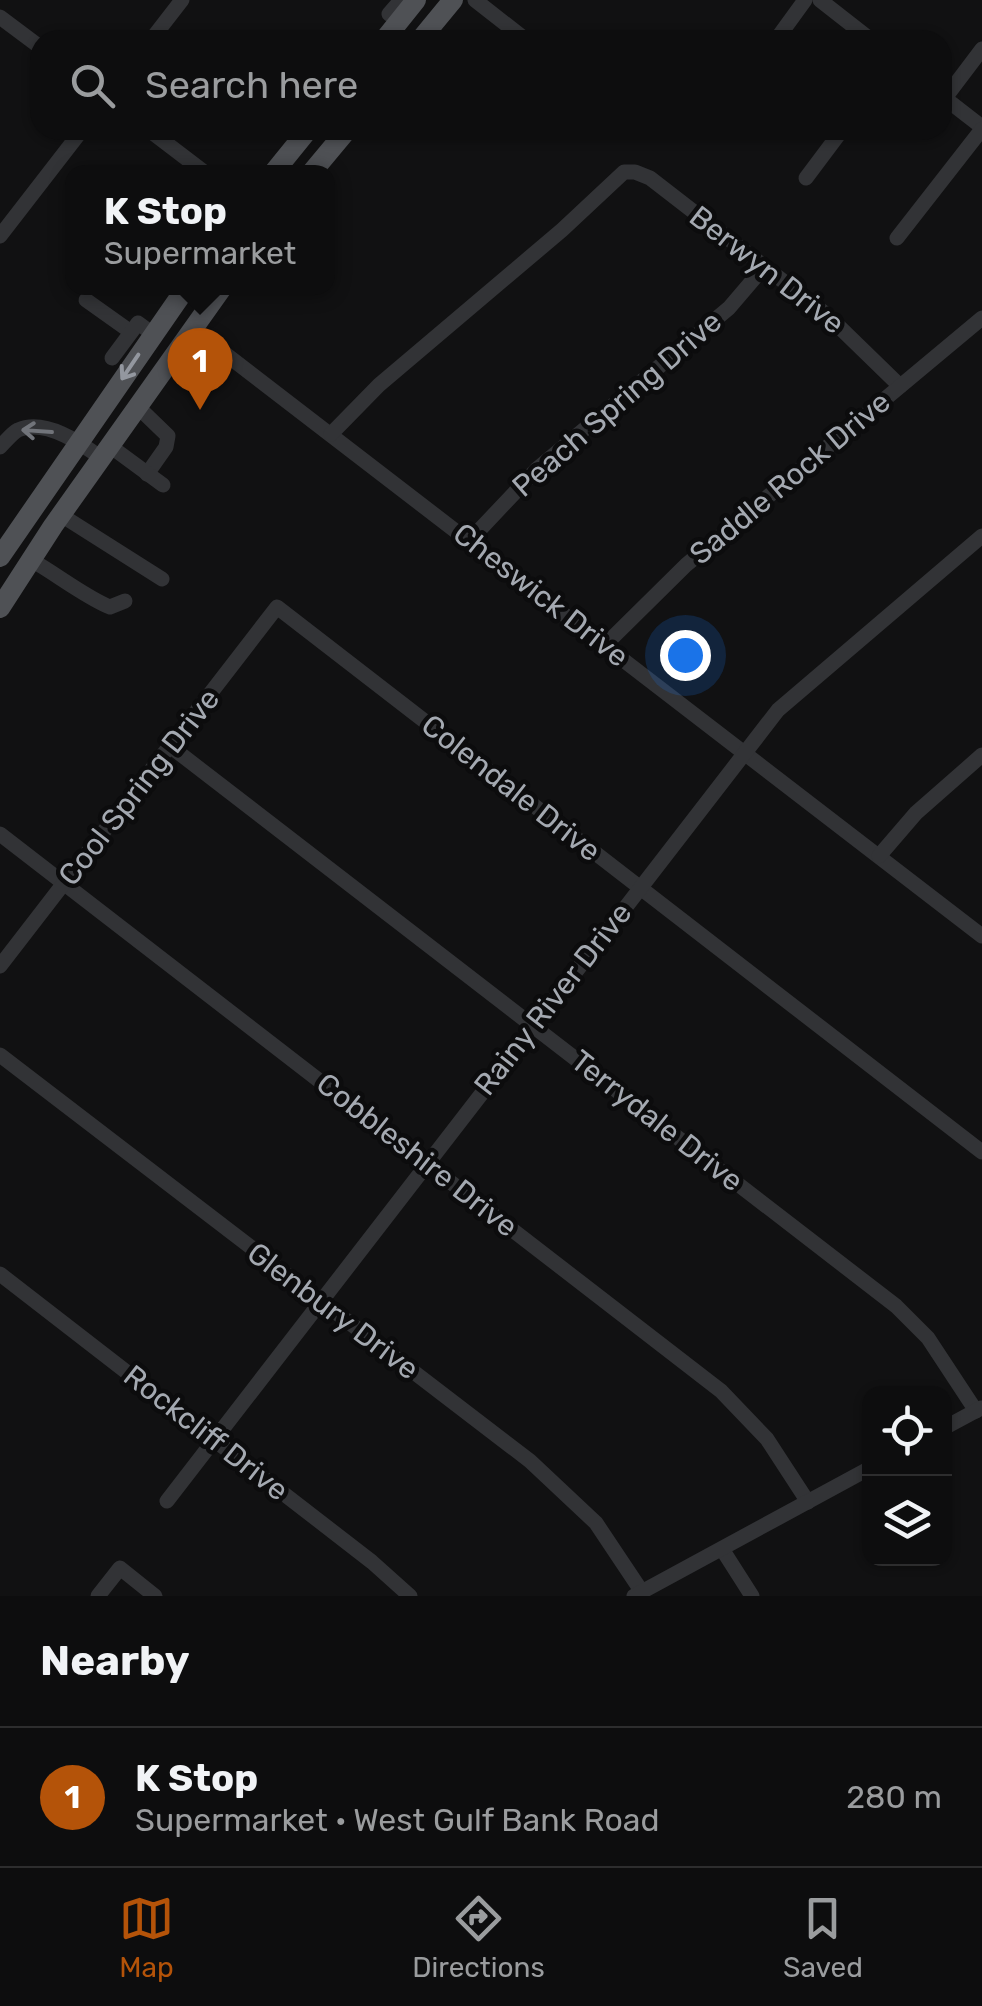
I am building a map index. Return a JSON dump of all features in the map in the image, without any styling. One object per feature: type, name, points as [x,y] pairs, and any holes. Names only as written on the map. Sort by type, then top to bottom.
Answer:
[{"type":"main road","points":[[393,30],[416,0]]},
{"type":"main road","points":[[428,30],[453,0]]},
{"type":"main road","points":[[280,165],[300,140]]},
{"type":"main road","points":[[318,165],[339,140]]},
{"type":"main road","points":[[0,558],[181,295]]},
{"type":"main road","points":[[0,608],[217,295]]},
{"type":"street","points":[[160,30],[182,0]]},
{"type":"street","points":[[400,22],[390,14],[401,0]]},
{"type":"street","points":[[475,0],[513,30]]},
{"type":"street","points":[[783,30],[805,0]]},
{"type":"street","points":[[820,0],[858,30]]},
{"type":"street","points":[[0,16],[30,39]]},
{"type":"street","points":[[952,87],[982,49]]},
{"type":"street","points":[[897,238],[982,128],[952,104]]},
{"type":"street","points":[[0,236],[74,140]]},
{"type":"street","points":[[162,140],[195,165]]},
{"type":"street","points":[[806,178],[834,140]]},
{"type":"street","name":"Berwyn Drive","points":[[331,434],[379,385],[562,230],[624,172],[650,178],[858,342],[900,386]]},
{"type":"street","name":"Peach Spring Drive","points":[[470,540],[537,469],[718,318],[764,267]]},
{"type":"street","points":[[86,300],[131,332]]},
{"type":"street","name":"Saddle Rock Drive","points":[[605,645],[686,565],[982,318]]},
{"type":"street","points":[[112,358],[138,322],[153,334]]},
{"type":"street","name":"Cheswick Drive","points":[[194,329],[982,936]]},
{"type":"street","points":[[138,408],[168,436],[166,448],[147,474]]},
{"type":"street","points":[[0,447],[17,430],[39,426],[106,452],[163,486]]},
{"type":"street","points":[[62,514],[162,579]]},
{"type":"street","name":"Rainy River Drive","points":[[167,1501],[778,710],[982,536]]},
{"type":"street","points":[[33,561],[110,608],[126,601]]},
{"type":"street","name":"Cool Spring Drive","points":[[0,966],[277,608]]},
{"type":"street","name":"Colendale Drive","points":[[277,608],[982,1152]]},
{"type":"street","name":"Terrydale Drive","points":[[170,746],[896,1306],[928,1338],[979,1409]]},
{"type":"street","points":[[879,856],[916,812],[982,755]]},
{"type":"street","name":"Cobbleshire Drive","points":[[0,834],[721,1390],[767,1439],[808,1502]]},
{"type":"street","name":"Glenbury Drive","points":[[0,1055],[568,1493],[596,1523],[638,1594]]},
{"type":"street","name":"Rockcliff Drive","points":[[0,1274],[372,1562],[410,1596]]},
{"type":"street","points":[[952,1424],[979,1409]]},
{"type":"street","points":[[638,1594],[862,1472]]},
{"type":"street","points":[[722,1549],[752,1596]]},
{"type":"street","points":[[98,1596],[120,1568],[155,1596]]},
{"type":"place","name":"K Stop","points":[[200,410]]}]
